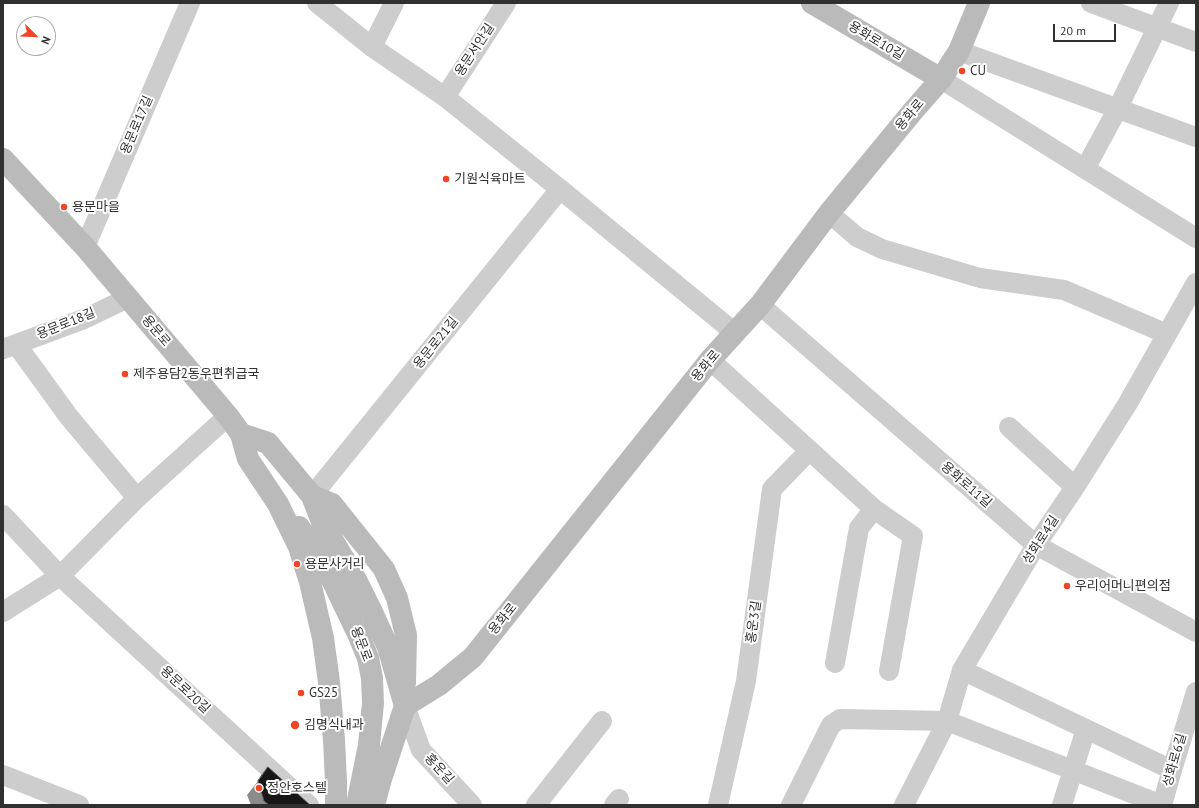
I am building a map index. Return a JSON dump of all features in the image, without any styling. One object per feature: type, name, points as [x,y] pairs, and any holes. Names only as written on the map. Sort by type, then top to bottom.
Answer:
[{"type":"main road","name":"용화로10길","points":[[812,3],[941,79]]},
{"type":"main road","name":"용화로","points":[[405,706],[440,685],[473,657],[710,360],[760,305],[829,213],[941,79],[959,51],[979,3]]},
{"type":"main road","name":"용문로","points":[[3,159],[85,247],[228,416],[241,434],[268,443],[312,496],[322,522],[359,586],[388,647],[405,706]]},
{"type":"main road","points":[[241,434],[248,459],[278,504],[299,547],[310,582],[323,638],[329,682],[334,740],[336,805]]},
{"type":"main road","name":"용문로","points":[[312,496],[332,504],[360,537],[384,570],[397,598],[406,635],[405,706],[374,805]]},
{"type":"main road","name":"용문로","points":[[278,504],[299,527],[324,563],[368,658],[372,678],[373,703],[369,745],[357,805]]},
{"type":"main road","points":[[347,610],[353,612],[359,610],[361,604],[359,586]]},
{"type":"street","name":"용문로17길","points":[[85,247],[190,3]]},
{"type":"street","points":[[317,3],[372,47],[445,97],[560,189],[735,333]]},
{"type":"street","points":[[372,47],[394,3]]},
{"type":"street","name":"용문서안길","points":[[445,97],[506,3]]},
{"type":"street","points":[[1091,3],[1196,42]]},
{"type":"street","points":[[1085,169],[1118,108],[1169,3]]},
{"type":"street","points":[[959,51],[1196,137]]},
{"type":"street","points":[[941,79],[1196,238]]},
{"type":"street","name":"용문로21길","points":[[312,496],[560,189]]},
{"type":"street","points":[[829,213],[857,237],[882,249],[980,278],[1064,290],[1167,334]]},
{"type":"street","name":"성화로4길","points":[[904,805],[947,721],[962,670],[1036,545],[1128,403],[1196,283]]},
{"type":"street","name":"용문로18길","points":[[10,346],[84,319],[128,298]]},
{"type":"street","name":"용화로11길","points":[[760,305],[1036,545],[1196,632]]},
{"type":"street","points":[[10,346],[136,498]]},
{"type":"street","points":[[710,360],[874,509],[913,536],[889,671]]},
{"type":"street","points":[[3,612],[60,576],[136,498],[228,416]]},
{"type":"street","points":[[1009,427],[1075,487]]},
{"type":"street","name":"홍운3길","points":[[718,805],[746,681],[772,489],[809,451]]},
{"type":"street","points":[[835,663],[859,528],[874,509]]},
{"type":"street","name":"용문로20길","points":[[3,515],[60,576],[309,805]]},
{"type":"street","points":[[962,670],[1172,770]]},
{"type":"street","name":"성화로6길","points":[[1162,805],[1196,692]]},
{"type":"street","name":"홍운길","points":[[405,706],[421,750],[472,805]]},
{"type":"street","points":[[791,805],[831,725],[840,719],[947,721],[1162,805]]},
{"type":"street","points":[[536,805],[602,721]]},
{"type":"street","points":[[1062,805],[1086,729]]},
{"type":"street","points":[[3,775],[79,805]]},
{"type":"building","points":[[268,767],[310,805],[269,805],[264,801],[258,781]]},
{"type":"place","name":"CU","points":[[962,71]]},
{"type":"place","name":"기원식육마트","points":[[446,179]]},
{"type":"place","name":"용문마을","points":[[64,207]]},
{"type":"place","name":"제주용담2동우편취급국","points":[[125,374]]},
{"type":"place","name":"용문사거리","points":[[297,564]]},
{"type":"place","name":"우리어머니편의점","points":[[1067,586]]},
{"type":"place","name":"GS25","points":[[301,693]]},
{"type":"place","name":"김명식내과","points":[[295,725]]},
{"type":"place","name":"정안호스텔","points":[[259,788]]}]
